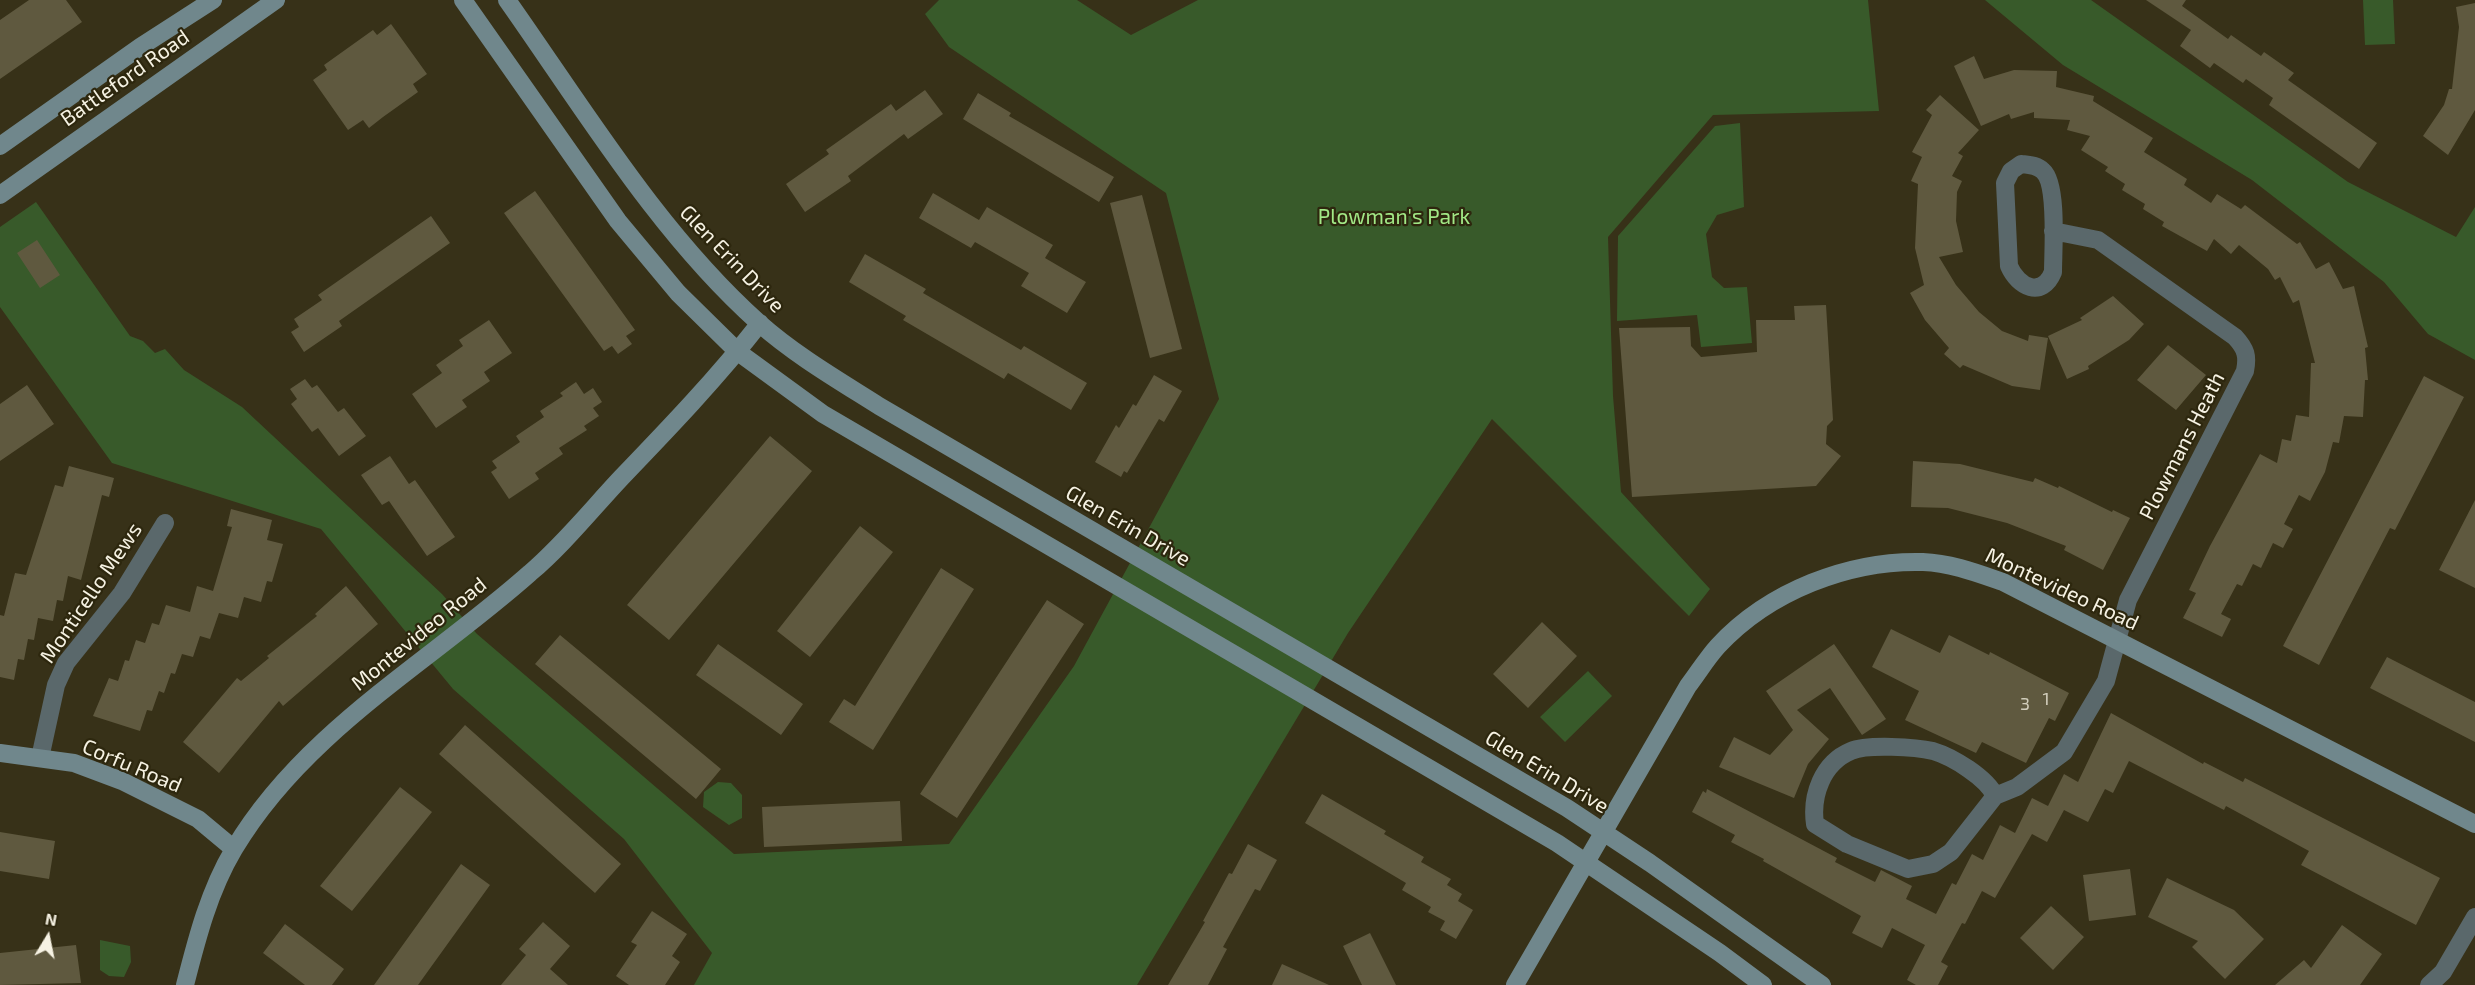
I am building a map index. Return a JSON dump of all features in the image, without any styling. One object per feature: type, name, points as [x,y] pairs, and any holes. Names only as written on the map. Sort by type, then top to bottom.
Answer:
[{"type":"street","name":"Battleford Road","points":[[0,146],[140,47],[213,0]]},
{"type":"street","name":"Battleford Road","points":[[0,195],[276,0]]},
{"type":"street","points":[[463,0],[618,221],[678,293],[738,352],[770,378],[831,419],[1586,861],[1763,985]]},
{"type":"street","name":"Glen Erin Drive","points":[[507,0],[668,227],[711,276],[760,323],[817,366],[879,406],[1604,831],[1822,985]]},
{"type":"street","points":[[2021,164],[2035,165],[2045,172],[2050,186],[2053,231],[2053,272],[2049,280],[2039,287],[2026,287],[2014,278],[2009,266],[2005,183],[2011,171],[2021,164]]},
{"type":"street","name":"Plowmans Heath","points":[[2053,231],[2098,240],[2235,337],[2245,347],[2247,358],[2245,371],[2128,600],[2118,640]]},
{"type":"street","name":"Montevideo Road","points":[[185,985],[213,891],[234,849],[278,788],[321,742],[531,573],[738,352],[760,323]]},
{"type":"street","name":"Monticello Mews","points":[[39,758],[56,685],[66,663],[122,593],[165,523]]},
{"type":"street","name":"Montevideo Road","points":[[1515,985],[1688,686],[1717,646],[1767,605],[1806,585],[1884,564],[1924,562],[1964,568],[2003,582],[2475,824]]},
{"type":"street","points":[[1995,796],[1990,786],[1981,777],[1934,752],[1887,747],[1851,750],[1833,764],[1818,784],[1812,808],[1815,824],[1847,844],[1908,869],[1933,864],[1951,852],[1995,796],[2017,787],[2064,752],[2106,681],[2118,640]]},
{"type":"street","name":"Corfu Road","points":[[0,753],[74,763],[122,781],[198,819],[234,849]]},
{"type":"street","points":[[2429,985],[2443,972],[2475,916]]},
{"type":"green space","name":"Plowman's Park","points":[[939,0],[1077,0],[1131,35],[1198,0],[1868,0],[1879,111],[1713,115],[1608,237],[1613,396],[1621,492],[1710,589],[1689,616],[1492,419],[1348,633],[1137,985],[694,985],[712,953],[624,839],[453,689],[321,529],[112,463],[0,307],[0,227],[36,202],[130,336],[143,341],[155,353],[165,349],[184,370],[242,407],[442,594],[477,634],[734,854],[949,844],[1074,666],[1219,399],[1166,193],[949,47],[925,14]]},
{"type":"green space","points":[[1985,0],[2091,0],[2348,182],[2456,237],[2475,207],[2475,360],[2428,334],[2384,282],[2252,180],[2063,65]]},
{"type":"green space","points":[[2363,0],[2393,0],[2395,44],[2365,45]]},
{"type":"green space","points":[[1740,123],[1744,207],[1717,215],[1706,234],[1712,277],[1724,288],[1747,287],[1752,343],[1701,347],[1697,315],[1617,321],[1618,236],[1715,126]]},
{"type":"green space","points":[[1588,671],[1612,696],[1565,742],[1540,717]]},
{"type":"green space","points":[[718,782],[731,783],[742,795],[742,818],[729,825],[703,807],[704,792]]},
{"type":"green space","points":[[100,940],[130,946],[131,962],[124,977],[109,976],[100,970]]},
{"type":"building","points":[[29,0],[66,0],[82,22],[0,79],[0,20]]},
{"type":"building","points":[[2146,0],[2186,0],[2182,6],[2228,39],[2231,35],[2261,56],[2264,52],[2294,73],[2288,80],[2377,143],[2359,169],[2269,105],[2273,98],[2246,79],[2243,83],[2214,63],[2210,68],[2180,46],[2191,30]]},
{"type":"building","points":[[2475,3],[2475,110],[2448,155],[2423,136],[2444,105],[2449,89],[2452,89],[2459,27],[2456,7]]},
{"type":"building","points":[[391,24],[427,74],[413,84],[418,92],[369,128],[363,120],[348,130],[313,80],[327,70],[324,65],[373,30],[377,35]]},
{"type":"building","points":[[1974,56],[1984,79],[2014,70],[2057,71],[2056,87],[2094,96],[2093,101],[2153,138],[2144,152],[2187,179],[2184,185],[2211,203],[2217,194],[2241,209],[2245,205],[2297,244],[2300,242],[2316,269],[2329,262],[2343,289],[2354,286],[2368,347],[2365,348],[2368,380],[2365,380],[2363,417],[2344,416],[2339,443],[2333,442],[2325,472],[2310,501],[2299,495],[2284,524],[2293,529],[2283,548],[2273,543],[2261,568],[2253,564],[2242,586],[2237,584],[2221,614],[2231,619],[2222,637],[2183,618],[2196,593],[2189,590],[2260,454],[2277,463],[2282,439],[2291,441],[2296,415],[2309,417],[2311,363],[2315,363],[2299,300],[2293,303],[2280,277],[2275,280],[2268,269],[2239,245],[2231,254],[2214,239],[2207,251],[2162,226],[2164,222],[2143,209],[2145,204],[2122,190],[2125,184],[2105,171],[2108,167],[2081,150],[2090,136],[2067,130],[2070,120],[2034,118],[2034,112],[2011,119],[2009,114],[1981,126],[1954,66]]},
{"type":"building","points":[[925,90],[943,114],[908,139],[904,134],[848,176],[851,181],[805,212],[786,184],[829,154],[826,150],[891,104],[896,111]]},
{"type":"building","points":[[978,93],[1011,113],[1009,116],[1114,177],[1099,202],[963,119]]},
{"type":"building","points":[[1940,95],[1979,130],[1958,153],[1963,156],[1952,176],[1962,181],[1957,192],[1956,221],[1963,252],[1939,257],[1956,285],[1979,312],[2002,331],[2028,341],[2029,335],[2048,338],[2040,390],[2012,386],[1963,365],[1960,368],[1944,354],[1949,348],[1925,320],[1910,293],[1924,285],[1915,248],[1918,184],[1911,181],[1922,157],[1912,152],[1932,115],[1926,110]]},
{"type":"building","points":[[535,191],[635,330],[626,336],[632,344],[618,354],[612,346],[604,351],[504,213]]},
{"type":"building","points":[[933,193],[979,220],[987,207],[1053,245],[1045,258],[1086,282],[1067,313],[1021,286],[1029,273],[975,242],[971,248],[919,218]]},
{"type":"building","points":[[1142,195],[1182,349],[1150,358],[1110,203]]},
{"type":"building","points":[[431,216],[450,243],[339,321],[342,326],[304,352],[291,332],[299,327],[294,319],[322,300],[318,295]]},
{"type":"building","points":[[37,240],[60,275],[40,288],[17,253]]},
{"type":"building","points":[[865,254],[926,289],[923,293],[1021,350],[1024,346],[1087,383],[1071,410],[1008,373],[1004,379],[903,320],[906,316],[849,282]]},
{"type":"building","points":[[2113,296],[2144,324],[2129,340],[2088,366],[2089,369],[2067,379],[2048,336],[2082,320],[2080,318]]},
{"type":"building","points":[[1826,305],[1833,420],[1827,426],[1826,444],[1841,456],[1816,486],[1632,497],[1619,328],[1690,327],[1691,346],[1701,357],[1757,352],[1756,320],[1795,320],[1794,306]]},
{"type":"building","points":[[489,320],[512,353],[484,372],[490,381],[462,400],[467,407],[436,428],[412,394],[442,373],[436,365],[463,346],[459,340]]},
{"type":"building","points":[[2168,345],[2206,375],[2176,410],[2137,380]]},
{"type":"building","points":[[1154,375],[1182,391],[1164,422],[1159,419],[1127,473],[1124,471],[1121,477],[1095,462],[1116,425],[1119,428],[1133,404],[1136,406]]},
{"type":"building","points":[[2424,376],[2464,397],[2395,530],[2390,528],[2319,665],[2283,646]]},
{"type":"building","points":[[305,379],[312,388],[317,385],[338,412],[344,408],[366,436],[339,456],[318,428],[312,432],[291,404],[297,399],[290,389]]},
{"type":"building","points":[[576,382],[584,394],[593,388],[602,402],[593,408],[599,416],[584,426],[587,430],[559,448],[563,454],[535,473],[539,479],[509,499],[491,472],[497,468],[492,461],[520,442],[516,436],[544,417],[540,411],[563,396],[560,393]]},
{"type":"building","points":[[27,385],[54,424],[0,461],[0,404]]},
{"type":"building","points":[[770,436],[812,471],[669,640],[627,605]]},
{"type":"building","points":[[390,456],[409,484],[415,480],[455,537],[427,556],[389,501],[382,505],[361,475]]},
{"type":"building","points":[[1913,461],[1960,464],[2033,482],[2035,478],[2058,488],[2059,486],[2112,512],[2113,510],[2130,518],[2103,570],[2064,550],[2066,546],[2007,523],[1948,508],[1911,507]]},
{"type":"building","points":[[69,466],[114,478],[109,497],[102,495],[81,580],[68,576],[63,601],[57,600],[53,621],[38,618],[34,640],[28,639],[24,660],[18,659],[14,680],[0,677],[0,615],[4,616],[15,573],[26,575],[55,485],[63,487]]},
{"type":"building","points":[[2475,500],[2475,588],[2439,570]]},
{"type":"building","points":[[231,509],[272,520],[267,540],[283,544],[272,582],[267,581],[261,602],[244,597],[238,618],[219,613],[210,639],[200,636],[193,657],[182,654],[175,674],[171,673],[164,693],[159,691],[152,711],[147,710],[140,731],[93,716],[109,678],[118,681],[125,660],[129,661],[136,640],[145,643],[152,623],[159,625],[166,605],[190,612],[197,586],[213,591],[232,527],[227,526]]},
{"type":"building","points":[[860,526],[893,552],[810,657],[777,631]]},
{"type":"building","points":[[941,568],[974,589],[873,750],[829,722],[844,699],[855,706]]},
{"type":"building","points":[[346,586],[378,624],[283,706],[279,701],[219,773],[183,742],[237,678],[241,681],[269,658],[267,656],[317,616],[315,614]]},
{"type":"building","points":[[1047,600],[1084,624],[957,818],[920,794]]},
{"type":"building","points":[[1542,622],[1577,656],[1528,708],[1493,674]]},
{"type":"building","points":[[1891,629],[1940,653],[1949,635],[1989,655],[1990,652],[2069,693],[2055,721],[2049,718],[2026,763],[1982,742],[1976,753],[1905,720],[1919,691],[1872,667]]},
{"type":"building","points":[[560,635],[721,769],[696,799],[535,664]]},
{"type":"building","points":[[718,644],[803,704],[781,735],[696,675]]},
{"type":"building","points":[[1834,644],[1886,719],[1862,735],[1830,688],[1797,710],[1829,739],[1808,764],[1794,798],[1719,767],[1734,737],[1770,755],[1793,730],[1766,691]]},
{"type":"building","points":[[2387,657],[2475,702],[2475,742],[2370,688]]},
{"type":"building","points":[[2111,713],[2203,764],[2204,762],[2243,782],[2245,778],[2440,878],[2416,925],[2301,865],[2309,851],[2226,806],[2224,810],[2129,761],[2113,793],[2105,789],[2088,822],[2064,810],[2047,842],[2032,834],[1995,898],[1982,891],[1965,924],[1962,923],[1941,962],[1948,966],[1938,985],[1916,985],[1907,980],[1925,945],[1892,928],[1882,948],[1852,933],[1861,916],[1731,842],[1735,835],[1692,812],[1703,791],[1706,793],[1707,789],[1837,858],[1835,862],[1875,882],[1881,870],[1912,886],[1906,899],[1936,914],[1952,883],[1956,885],[1972,854],[1983,860],[2000,825],[2015,833],[2032,798],[2048,806],[2064,774],[2078,782]]},
{"type":"building","points":[[465,725],[621,864],[595,893],[439,754]]},
{"type":"building","points":[[400,787],[432,812],[352,911],[320,886]]},
{"type":"building","points":[[1322,794],[1386,831],[1384,834],[1424,857],[1421,862],[1451,879],[1447,885],[1462,894],[1458,901],[1473,910],[1456,939],[1440,930],[1445,921],[1428,912],[1431,907],[1402,890],[1406,883],[1305,823]]},
{"type":"building","points":[[900,801],[902,841],[764,847],[762,807]]},
{"type":"building","points":[[0,832],[55,841],[49,879],[0,871]]},
{"type":"building","points":[[1248,844],[1277,860],[1260,891],[1255,889],[1223,947],[1227,949],[1208,985],[1168,985],[1205,922],[1203,921],[1229,873],[1232,874]]},
{"type":"building","points":[[461,864],[490,885],[418,985],[374,985]]},
{"type":"building","points":[[2130,869],[2136,915],[2089,921],[2083,875]]},
{"type":"building","points":[[2167,878],[2234,910],[2264,939],[2225,979],[2192,947],[2198,941],[2148,917]]},
{"type":"building","points":[[2051,906],[2084,937],[2053,970],[2020,938]]},
{"type":"building","points":[[652,911],[687,934],[672,956],[680,962],[665,985],[629,985],[616,976],[637,945],[631,942]]},
{"type":"building","points":[[543,922],[570,946],[550,969],[568,985],[501,985],[526,955],[519,949]]},
{"type":"building","points":[[285,924],[344,969],[332,985],[305,985],[263,953]]},
{"type":"building","points":[[2342,925],[2382,954],[2360,985],[2275,985],[2304,960],[2311,968]]},
{"type":"building","points":[[1370,933],[1396,985],[1362,985],[1343,946]]},
{"type":"building","points":[[76,945],[81,983],[0,985],[0,953]]},
{"type":"building","points":[[1282,964],[1329,985],[1272,985]]}]
